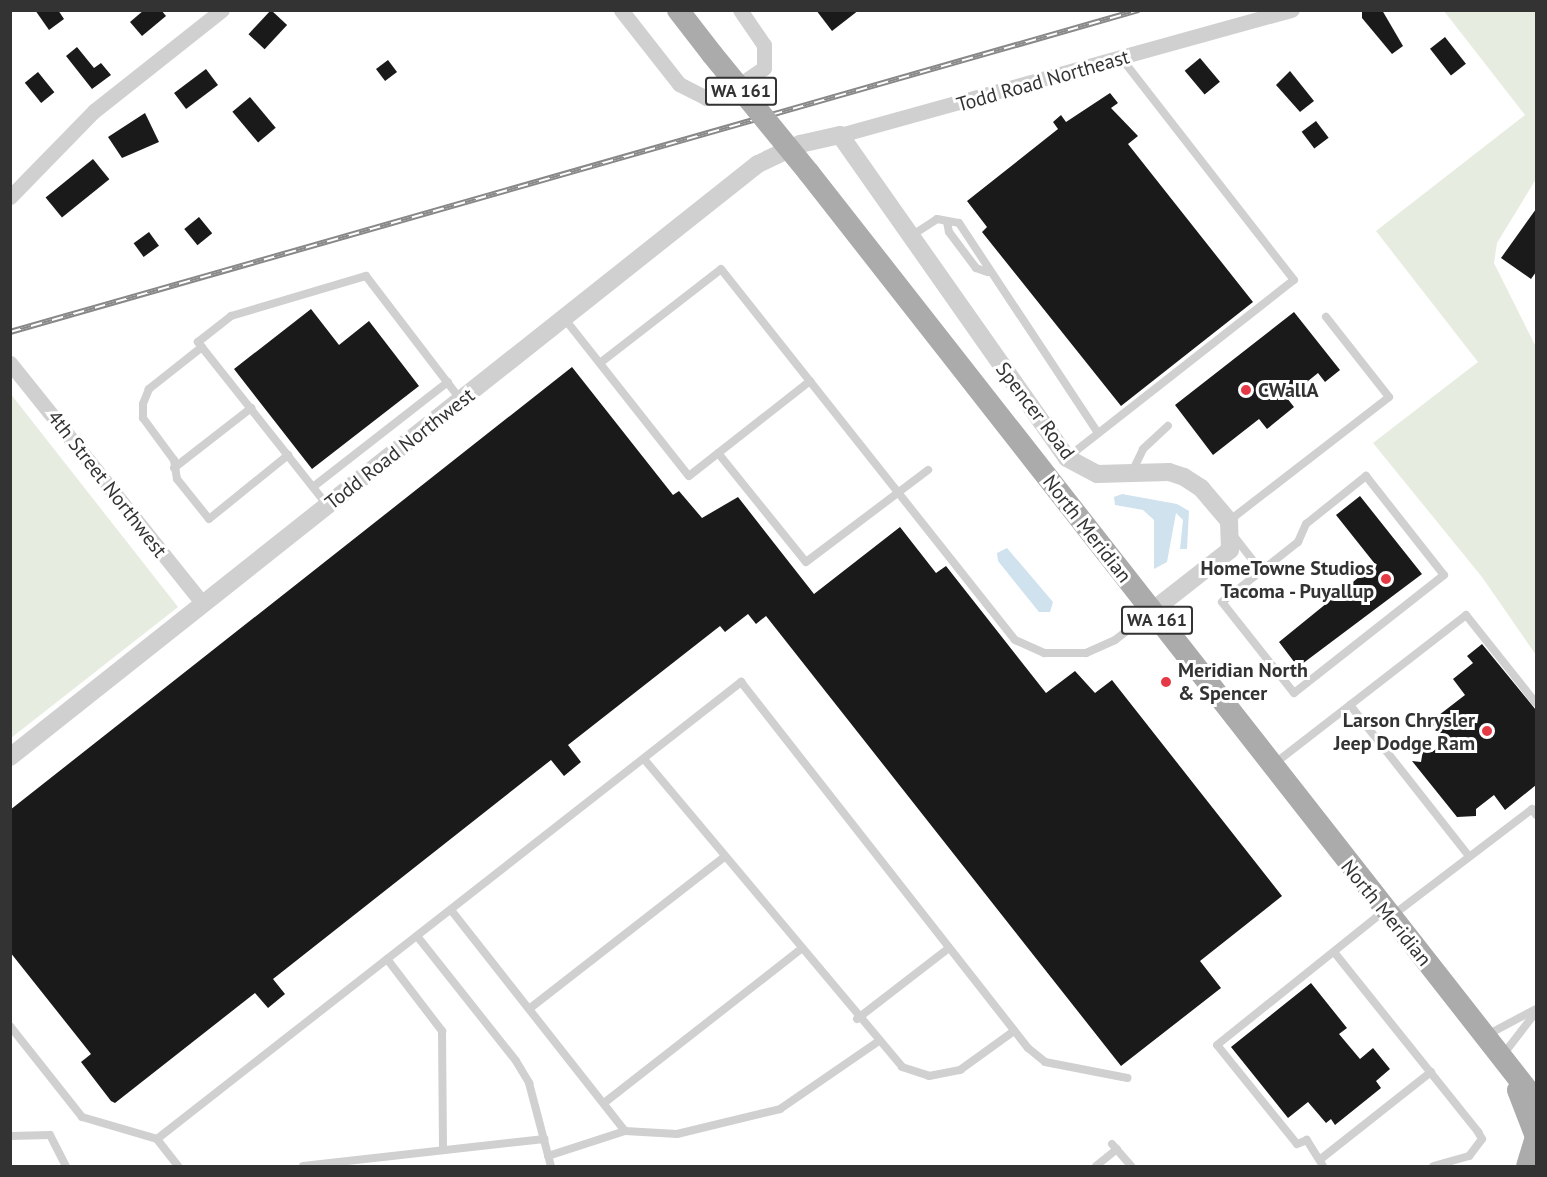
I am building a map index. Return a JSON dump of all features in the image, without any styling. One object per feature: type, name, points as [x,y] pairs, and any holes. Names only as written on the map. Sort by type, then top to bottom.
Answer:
[{"type":"main road","name":"North Meridian","points":[[678,10],[809,173],[1271,766],[1536,1101]]},
{"type":"main road","points":[[1505,1062],[1536,1137],[1527,1167]]},
{"type":"street","points":[[13,189],[94,111],[222,10]]},
{"type":"street","points":[[621,10],[679,84],[706,98],[726,94],[764,68],[764,45],[741,10]]},
{"type":"street","name":"Todd Road Northeast","points":[[793,147],[1292,10]]},
{"type":"street","name":"Spencer Road","points":[[840,135],[909,237],[1067,458],[1089,472],[1131,474],[1169,472],[1191,480],[1231,528]]},
{"type":"street","name":"Todd Road Northwest","points":[[10,757],[758,164],[793,147]]},
{"type":"street","name":"4th Street Northwest","points":[[10,363],[203,604]]},
{"type":"street","points":[[1151,612],[1218,561],[1231,528]]},
{"type":"lane","points":[[1067,458],[1294,280],[1121,58]]},
{"type":"lane","points":[[909,237],[932,221],[959,223],[987,260],[987,272],[1098,434]]},
{"type":"lane","points":[[947,222],[949,232],[976,268],[987,272]]},
{"type":"lane","points":[[600,363],[721,269],[898,494],[1025,647],[1044,654],[1086,653],[1151,612]]},
{"type":"lane","points":[[328,506],[198,342],[240,311],[366,276],[461,400]]},
{"type":"lane","points":[[1262,571],[1231,528],[1389,397],[1326,317]]},
{"type":"lane","points":[[564,318],[689,476],[810,381]]},
{"type":"lane","points":[[202,346],[148,389],[143,404],[146,424],[209,519],[288,455]]},
{"type":"lane","points":[[313,487],[448,382]]},
{"type":"lane","points":[[174,468],[251,408]]},
{"type":"lane","points":[[1131,474],[1143,449],[1168,426]]},
{"type":"lane","points":[[718,453],[807,562],[928,470]]},
{"type":"lane","points":[[1366,476],[1444,575],[1294,693],[1222,602],[1262,571],[1298,542],[1306,524],[1366,476]]},
{"type":"lane","points":[[1271,766],[1466,615],[1536,703]]},
{"type":"lane","points":[[157,1139],[741,682],[1014,1031],[1044,1062],[1127,1078]]},
{"type":"lane","points":[[1350,705],[1469,856]]},
{"type":"lane","points":[[644,759],[876,1043],[902,1067],[929,1076],[960,1070],[1014,1031]]},
{"type":"lane","points":[[1431,1072],[1323,1162],[1307,1140],[1297,1144],[1217,1045],[1334,952],[1532,809],[1536,815]]},
{"type":"lane","points":[[529,1009],[724,857]]},
{"type":"lane","points":[[451,910],[625,1131]]},
{"type":"lane","points":[[417,936],[516,1061],[529,1083],[551,1167]]},
{"type":"lane","points":[[856,1019],[949,948]]},
{"type":"lane","points":[[604,1103],[800,950]]},
{"type":"lane","points":[[1334,952],[1482,1139],[1469,1156],[1433,1167]]},
{"type":"lane","points":[[387,959],[442,1031],[443,1150]]},
{"type":"lane","points":[[1485,1036],[1536,1010]]},
{"type":"lane","points":[[1505,1062],[1536,1010]]},
{"type":"lane","points":[[10,1026],[82,1117],[157,1139],[178,1167]]},
{"type":"lane","points":[[548,1156],[625,1131],[677,1134],[780,1109],[876,1043]]},
{"type":"lane","points":[[10,1136],[50,1135],[66,1162],[73,1167]]},
{"type":"lane","points":[[303,1167],[544,1139]]},
{"type":"lane","points":[[1096,1167],[1115,1147],[1131,1167]]},
{"type":"shaded area","points":[[1444,11],[1536,11],[1536,179],[1497,243],[1494,263],[1536,347],[1536,655],[1482,577],[1373,443],[1478,362],[1376,231],[1525,115]]},
{"type":"shaded area","points":[[10,393],[178,607],[11,738],[10,738]]},
{"type":"water","points":[[1122,494],[1177,504],[1189,511],[1187,549],[1180,549],[1183,520],[1176,513],[1167,562],[1154,569],[1154,520],[1143,510],[1115,505],[1114,497]]},
{"type":"water","points":[[1007,548],[1053,602],[1050,612],[1039,612],[998,561],[997,553]]},
{"type":"building","points":[[35,10],[58,10],[64,19],[49,30]]},
{"type":"building","points":[[144,10],[161,10],[166,16],[142,36],[130,22]]},
{"type":"building","points":[[271,10],[287,25],[265,49],[248,34]]},
{"type":"building","points":[[816,10],[859,10],[832,31]]},
{"type":"building","points":[[1362,10],[1382,10],[1403,46],[1392,54],[1362,18]]},
{"type":"building","points":[[1445,37],[1466,64],[1451,75],[1430,49]]},
{"type":"building","points":[[77,47],[94,68],[101,63],[111,75],[92,89],[66,56]]},
{"type":"building","points":[[1200,58],[1220,82],[1205,95],[1185,71]]},
{"type":"building","points":[[388,60],[397,72],[385,81],[376,69]]},
{"type":"building","points":[[206,69],[218,85],[186,109],[174,93]]},
{"type":"building","points":[[1290,71],[1314,101],[1300,112],[1276,85]]},
{"type":"building","points":[[38,72],[54,92],[41,103],[25,83]]},
{"type":"building","points":[[1110,93],[1118,103],[1111,108],[1138,136],[1128,144],[1253,302],[1121,406],[982,232],[987,227],[967,201],[1058,129],[1053,122],[1061,115],[1066,122]]},
{"type":"building","points":[[250,97],[276,128],[258,142],[232,112]]},
{"type":"building","points":[[145,113],[159,142],[122,158],[108,137]]},
{"type":"building","points":[[1316,121],[1329,138],[1314,149],[1302,132]]},
{"type":"building","points":[[93,159],[109,179],[62,218],[46,197]]},
{"type":"building","points":[[1536,209],[1536,272],[1531,279],[1501,258]]},
{"type":"building","points":[[199,217],[212,233],[197,245],[184,229]]},
{"type":"building","points":[[149,232],[159,246],[144,257],[134,243]]},
{"type":"building","points":[[311,309],[339,345],[369,321],[419,386],[312,469],[234,369]]},
{"type":"building","name":"CWallA","points":[[1294,312],[1340,370],[1325,382],[1318,373],[1287,398],[1294,407],[1267,429],[1259,419],[1213,455],[1175,405]]},
{"type":"building","points":[[572,367],[673,495],[679,491],[702,518],[738,497],[814,594],[900,527],[936,573],[946,566],[1046,693],[1075,671],[1095,693],[1112,680],[1282,896],[1200,961],[1221,988],[1121,1066],[766,616],[756,624],[748,614],[725,632],[720,626],[568,745],[581,762],[564,776],[551,760],[273,979],[285,994],[268,1008],[255,993],[115,1103],[111,1101],[81,1062],[91,1054],[10,952],[10,810]]},
{"type":"building","name":"HomeTowne Studios Tacoma - Puyallup","points":[[1360,496],[1422,574],[1298,667],[1279,642],[1375,564],[1336,515]]},
{"type":"building","name":"Larson Chrysler Jeep Dodge Ram","points":[[1482,644],[1536,710],[1536,785],[1505,810],[1494,795],[1476,809],[1476,816],[1457,817],[1412,761],[1421,762],[1423,750],[1432,752],[1446,741],[1430,722],[1465,695],[1453,679],[1473,663],[1467,656]]},
{"type":"building","points":[[1311,983],[1347,1028],[1339,1034],[1360,1059],[1373,1048],[1390,1069],[1376,1081],[1381,1088],[1335,1125],[1331,1119],[1326,1123],[1308,1102],[1288,1118],[1231,1047]]},
{"type":"railway","points":[[10,332],[1139,10]]},
{"type":"place","name":"CWallA","points":[[1246,390]]},
{"type":"place","name":"HomeTowne Studios Tacoma - Puyallup","points":[[1386,579]]},
{"type":"place","name":"Meridian North & Spencer","points":[[1166,682]]},
{"type":"place","name":"Larson Chrysler Jeep Dodge Ram","points":[[1487,731]]}]
